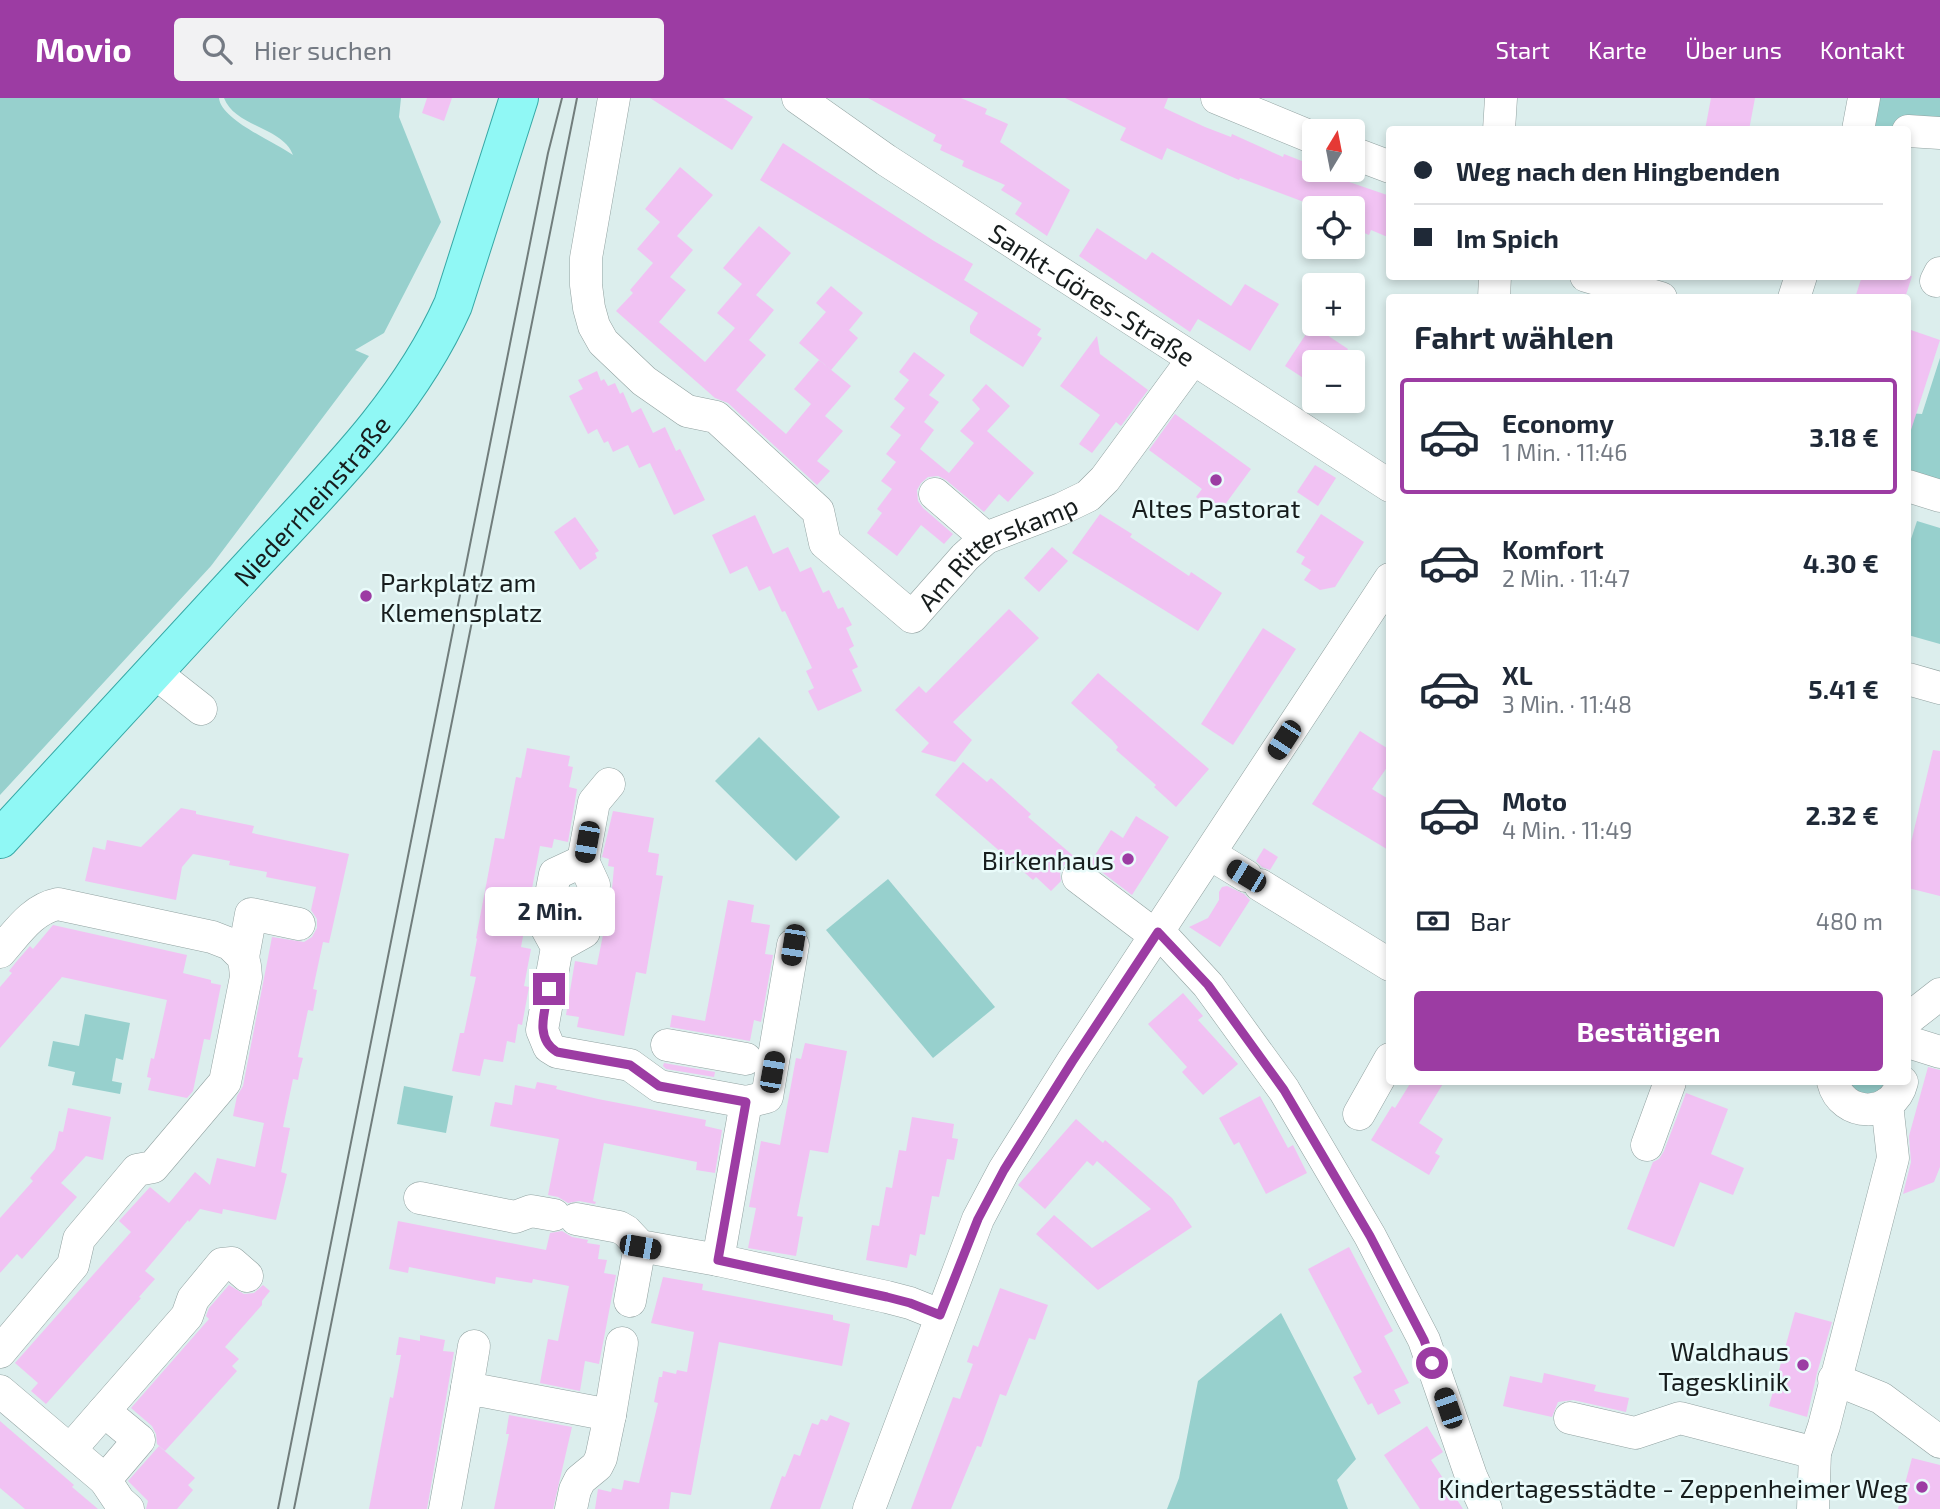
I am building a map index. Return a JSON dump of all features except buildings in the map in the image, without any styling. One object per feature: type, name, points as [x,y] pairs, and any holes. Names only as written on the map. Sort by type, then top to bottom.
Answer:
[{"type":"main road","name":"Niederrheinstraße","points":[[0,839],[355,454],[410,383],[440,335],[453,305],[519,98]]},
{"type":"street","name":"Am Ritterskamp","points":[[614,98],[586,258],[589,308],[594,326],[603,342],[644,381],[687,411],[716,417],[818,511],[825,543],[912,617],[965,557],[986,538],[1088,496],[1105,479],[1193,359]]},
{"type":"street","name":"Sankt-Göres-Straße","points":[[798,98],[897,167],[1386,483]]},
{"type":"street","points":[[1217,98],[1302,133]]},
{"type":"street","points":[[1499,126],[1501,98]]},
{"type":"street","points":[[1859,126],[1864,98]]},
{"type":"street","points":[[1911,131],[1940,132]]},
{"type":"street","points":[[1365,158],[1386,165]]},
{"type":"street","points":[[1600,280],[1647,294]]},
{"type":"street","points":[[1911,487],[1940,496]]},
{"type":"street","points":[[936,494],[986,538]]},
{"type":"street","points":[[869,1509],[978,1219],[1004,1170],[1072,1062],[1386,585]]},
{"type":"street","points":[[154,672],[201,709]]},
{"type":"street","points":[[1911,680],[1940,688]]},
{"type":"street","points":[[609,784],[594,802],[583,861],[594,885],[584,932],[557,947],[542,1030],[549,1047],[557,1052],[630,1065],[659,1086],[733,1099],[767,1097],[793,945]]},
{"type":"street","points":[[1210,854],[1386,963]]},
{"type":"street","points":[[1078,877],[1157,934],[1208,985],[1284,1090],[1370,1236],[1424,1340],[1471,1476],[1486,1509]]},
{"type":"street","points":[[0,953],[34,914],[46,906],[58,904],[212,937],[230,944],[243,957]]},
{"type":"street","points":[[0,1352],[74,1265],[79,1239],[137,1170],[153,1167],[225,1082],[246,977],[243,957],[251,915],[299,924]]},
{"type":"street","points":[[1911,1017],[1940,993]]},
{"type":"street","points":[[1911,1043],[1940,1052]]},
{"type":"street","points":[[667,1045],[736,1058],[718,1260]]},
{"type":"street","points":[[1359,1114],[1386,1066]]},
{"type":"street","points":[[1647,1145],[1669,1085]]},
{"type":"street","points":[[1834,1085],[1838,1095],[1855,1108],[1877,1109],[1894,1093]]},
{"type":"street","points":[[1813,1509],[1815,1454],[1893,1158],[1894,1093]]},
{"type":"street","points":[[420,1198],[515,1217],[531,1211],[618,1227],[626,1231],[640,1247],[718,1260],[887,1297],[940,1315]]},
{"type":"street","points":[[630,1301],[640,1247]]},
{"type":"street","points":[[70,1450],[187,1316],[193,1299],[222,1264],[232,1263],[247,1276]]},
{"type":"street","points":[[571,1509],[580,1480],[597,1466],[601,1458],[622,1343]]},
{"type":"street","points":[[445,1509],[474,1346]]},
{"type":"street","points":[[1834,1379],[1881,1398],[1940,1442]]},
{"type":"street","points":[[467,1388],[610,1415]]},
{"type":"street","points":[[0,1391],[105,1480],[128,1509]]},
{"type":"street","points":[[104,1410],[139,1440],[105,1480]]},
{"type":"street","points":[[1570,1419],[1635,1433],[1680,1418],[1815,1454]]},
{"type":"shaded area","points":[[0,98],[219,98],[222,106],[239,122],[293,155],[280,138],[238,115],[224,98],[401,98],[399,117],[441,222],[384,333],[355,350],[369,356],[211,566],[0,795]]},
{"type":"shaded area","points":[[1870,98],[1940,98],[1940,129],[1864,126]]},
{"type":"shaded area","points":[[1940,358],[1940,488],[1911,479],[1911,413],[1922,414]]},
{"type":"shaded area","points":[[1917,521],[1940,528],[1940,644],[1911,636],[1911,539]]},
{"type":"shaded area","points":[[759,737],[840,817],[796,861],[715,781]]},
{"type":"shaded area","points":[[888,879],[995,1007],[933,1058],[826,930]]},
{"type":"shaded area","points":[[85,1014],[130,1023],[123,1060],[116,1058],[112,1081],[122,1083],[120,1094],[72,1085],[75,1072],[48,1066],[53,1041],[79,1046]]},
{"type":"shaded area","points":[[1848,1085],[1886,1085],[1883,1090],[1863,1098]]},
{"type":"shaded area","points":[[404,1086],[453,1096],[446,1133],[397,1124]]},
{"type":"shaded area","points":[[1281,1313],[1356,1459],[1337,1480],[1348,1509],[1167,1509],[1179,1478],[1198,1381]]},
{"type":"tram line","points":[[278,1509],[548,153],[562,98]]},
{"type":"tram line","points":[[294,1509],[577,98]]},
{"type":"place","name":"Altes Pastorat","points":[[1216,480]]},
{"type":"place","name":"Parkplatz am Klemensplatz","points":[[366,596]]},
{"type":"place","name":"Birkenhaus","points":[[1128,859]]},
{"type":"place","name":"Waldhaus Tagesklinik","points":[[1803,1365]]},
{"type":"place","name":"Kindertagesstädte - Zeppenheimer Weg","points":[[1922,1487]]},
{"type":"route","points":[[549,989],[542,1030],[549,1047],[557,1052],[630,1065],[659,1086],[746,1102],[718,1260],[887,1297],[940,1315],[978,1219],[1004,1170],[1158,932],[1208,985],[1284,1090],[1370,1236],[1424,1340],[1432,1363]]}]
